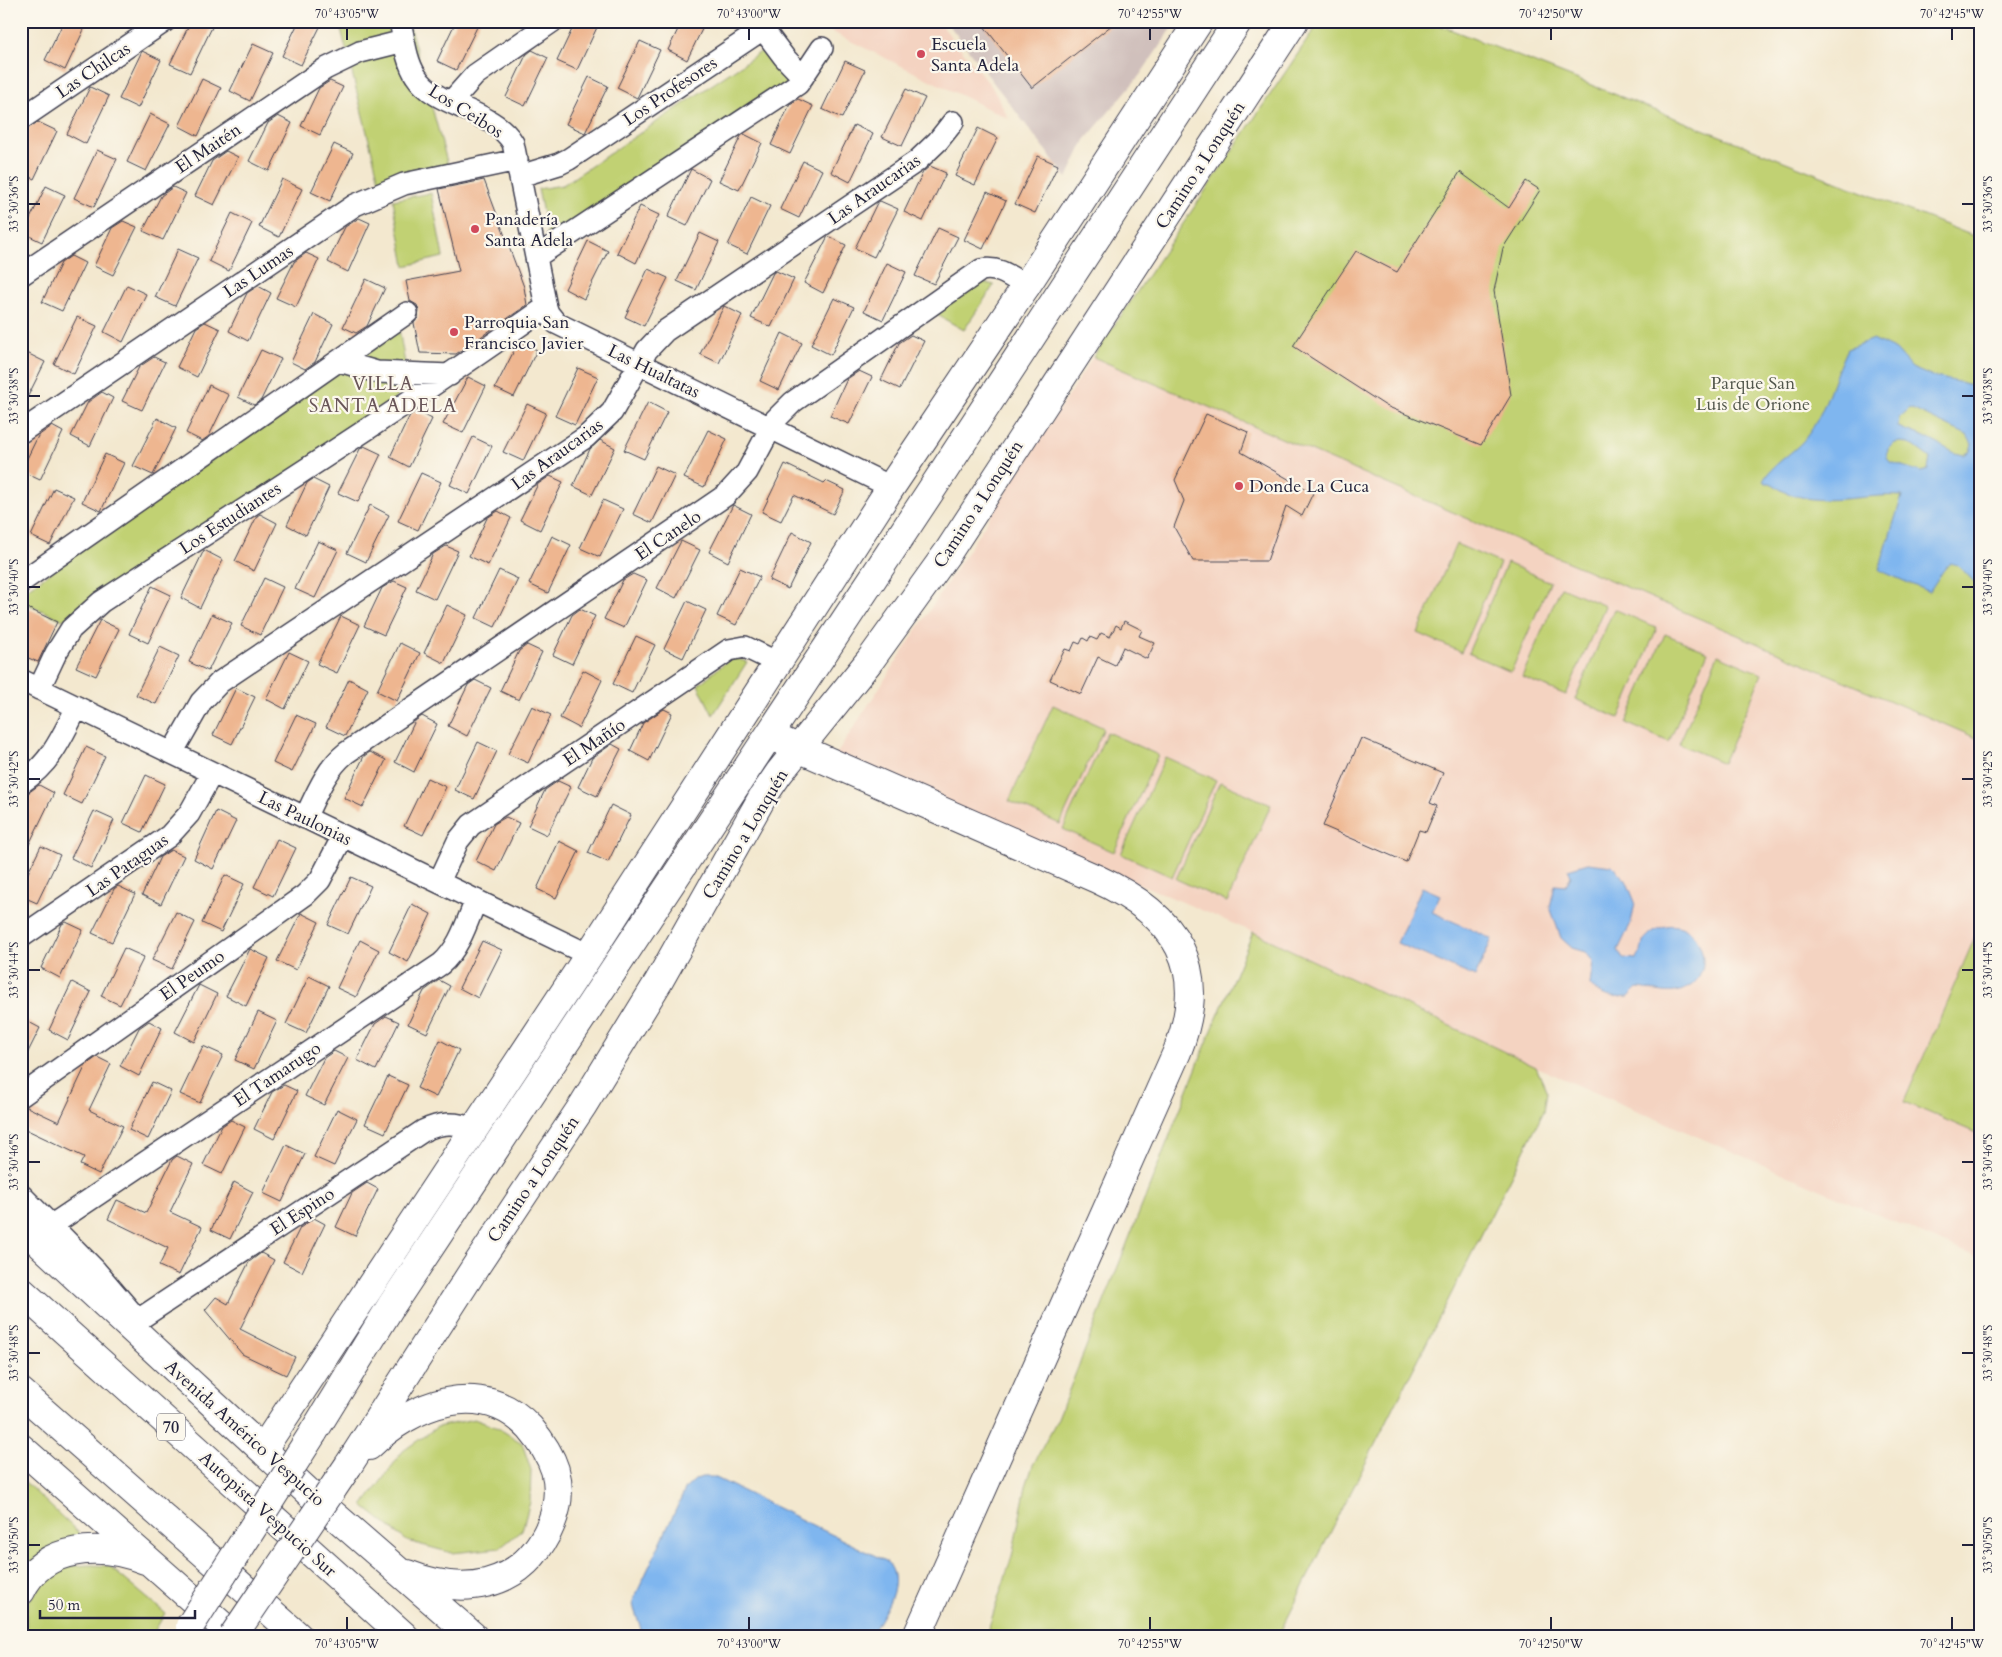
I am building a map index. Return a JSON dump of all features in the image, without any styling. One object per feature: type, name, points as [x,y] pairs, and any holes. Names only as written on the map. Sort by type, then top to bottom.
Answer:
[{"type":"main road","points":[[263,1449],[589,955],[891,486],[1026,286],[1199,21]]},
{"type":"main road","name":"Camino a Lonquén","points":[[187,1631],[391,1306],[770,735],[1238,21]]},
{"type":"main road","name":"Camino a Lonquén","points":[[234,1636],[349,1464],[476,1266],[583,1105],[659,981],[762,798],[798,749],[871,659],[948,552],[1294,21]]},
{"type":"main road","points":[[770,735],[798,749],[1097,879],[1130,896],[1158,916],[1168,928],[1183,955],[1189,984],[1188,1019],[1177,1052],[917,1636]]},
{"type":"main road","name":"Avenida Américo Vespucio","points":[[21,1226],[320,1503],[474,1636]]},
{"type":"main road","name":"Autopista Vespucio Sur","points":[[21,1292],[404,1636]]},
{"type":"main road","points":[[138,1320],[179,1373]]},
{"type":"main road","points":[[21,1392],[298,1636]]},
{"type":"main road","points":[[349,1464],[381,1434],[412,1414],[438,1403],[466,1400],[482,1401],[498,1406],[513,1414],[538,1438],[548,1454],[558,1484],[556,1512],[543,1540],[520,1567],[497,1580],[471,1585],[438,1584],[398,1571]]},
{"type":"main road","points":[[21,1448],[234,1636]]},
{"type":"main road","points":[[21,1591],[36,1569],[47,1561],[73,1551],[112,1551],[136,1556],[151,1563]]},
{"type":"street","name":"Las Chilcas","points":[[21,119],[165,21]]},
{"type":"street","points":[[451,102],[480,70],[553,21]]},
{"type":"street","name":"Los Profesores","points":[[518,168],[559,164],[569,159],[763,29],[784,57],[803,77]]},
{"type":"street","name":"Los Ceibos","points":[[402,31],[411,68],[417,78],[433,92],[502,129],[512,143],[518,168]]},
{"type":"street","name":"El Maitén","points":[[21,275],[325,69],[402,31]]},
{"type":"street","points":[[536,257],[798,84],[822,48]]},
{"type":"street","name":"Las Araucarias","points":[[172,753],[192,715],[201,702],[220,682],[591,433],[616,407],[647,350],[665,331],[917,161],[938,141],[953,122]]},
{"type":"street","name":"Las Hualtatas","points":[[518,168],[546,307],[548,314],[556,324],[891,486]]},
{"type":"street","name":"Las Lumas","points":[[21,432],[354,205],[404,184],[518,168]]},
{"type":"street","name":"El Canelo","points":[[305,818],[326,776],[334,764],[346,753],[726,496],[747,472],[770,428],[782,411],[793,402],[981,270],[988,268],[999,270],[1026,286]]},
{"type":"street","name":"Los Estudiantes","points":[[30,685],[56,653],[72,629],[101,602],[450,375],[546,307]]},
{"type":"street","points":[[21,582],[407,314]]},
{"type":"street","points":[[339,361],[377,372],[450,375]]},
{"type":"street","name":"El Mañío","points":[[439,882],[458,841],[471,826],[729,650],[740,647],[750,649],[776,662]]},
{"type":"street","name":"Las Paulonias","points":[[30,685],[589,955]]},
{"type":"street","points":[[21,783],[32,776],[51,756],[77,707]]},
{"type":"street","name":"Las Pataguas","points":[[21,937],[169,836],[189,814],[212,773]]},
{"type":"street","name":"El Peumo","points":[[21,1096],[304,896],[320,880],[343,836]]},
{"type":"street","name":"El Tamarugo","points":[[52,1225],[441,964],[457,944],[476,900]]},
{"type":"street","name":"El Espino","points":[[138,1320],[423,1131],[432,1126],[452,1123],[474,1128]]},
{"type":"street","points":[[21,1195],[96,1271],[138,1320]]},
{"type":"shaded area","name":"Escuela Santa Adela","points":[[810,21],[938,21],[992,87],[1009,119]]},
{"type":"shaded area","points":[[946,21],[1177,21],[1140,75],[1085,140],[1067,178]]},
{"type":"shaded area","points":[[1093,357],[1337,460],[1981,739],[1981,1259],[1536,1067],[1253,932],[836,755]]},
{"type":"green space","points":[[339,21],[408,21],[451,176],[382,192]]},
{"type":"green space","name":"Parque San Luis de Orione","points":[[1320,21],[1429,21],[1981,239],[1981,740],[1093,357]]},
{"type":"green space","points":[[765,49],[788,84],[548,238],[538,189],[563,185]]},
{"type":"green space","points":[[431,193],[443,257],[405,266],[393,200]]},
{"type":"green space","points":[[978,281],[994,285],[964,330],[932,312]]},
{"type":"green space","points":[[399,329],[406,369],[420,378],[354,432],[86,609],[63,620],[21,601],[21,593]]},
{"type":"green space","points":[[1456,544],[1500,563],[1461,652],[1418,633]]},
{"type":"green space","points":[[1507,563],[1550,582],[1511,672],[1468,653]]},
{"type":"green space","points":[[1561,587],[1605,606],[1566,695],[1522,677]]},
{"type":"green space","points":[[1614,609],[1657,628],[1619,718],[1575,699]]},
{"type":"green space","points":[[1665,634],[1708,652],[1669,742],[1626,723]]},
{"type":"green space","points":[[1718,655],[1762,674],[1723,763],[1679,744]]},
{"type":"green space","points":[[732,657],[747,662],[713,715],[698,685]]},
{"type":"green space","points":[[1053,705],[1104,728],[1060,824],[1009,801]]},
{"type":"green space","points":[[1107,732],[1158,755],[1114,852],[1063,829]]},
{"type":"green space","points":[[1165,757],[1216,780],[1172,877],[1121,854]]},
{"type":"green space","points":[[1220,782],[1271,805],[1227,902],[1176,879]]},
{"type":"green space","points":[[1981,923],[1981,1135],[1904,1102]]},
{"type":"green space","points":[[1253,932],[1536,1067],[1547,1092],[1544,1111],[1278,1636],[986,1636],[1012,1556],[1026,1486],[1033,1465],[1058,1418],[1202,1054]]},
{"type":"green space","points":[[474,1419],[498,1428],[522,1443],[531,1470],[530,1502],[522,1530],[500,1548],[452,1553],[407,1541],[363,1506],[403,1451],[437,1427]]},
{"type":"green space","points":[[24,1481],[80,1534],[79,1540],[21,1571],[21,1482]]},
{"type":"green space","points":[[69,1566],[109,1566],[165,1613],[152,1636],[27,1636],[26,1615],[29,1601],[47,1577]]},
{"type":"water","points":[[1873,339],[1896,350],[1912,368],[1931,376],[1981,387],[1981,589],[1958,565],[1950,563],[1929,592],[1879,570],[1902,496],[1812,499],[1783,491],[1763,481],[1776,465],[1804,440],[1812,429],[1847,349]],"holes":[[[1910,408],[1967,435],[1972,444],[1970,451],[1964,455],[1955,453],[1925,437],[1898,427],[1899,418]],[[1902,442],[1914,446],[1930,458],[1928,470],[1921,472],[1890,462],[1887,457],[1888,449],[1894,443]]]},
{"type":"water","points":[[1588,863],[1612,866],[1626,880],[1635,902],[1631,923],[1618,950],[1623,958],[1636,959],[1641,952],[1643,941],[1654,931],[1669,926],[1682,927],[1693,935],[1700,946],[1703,959],[1701,972],[1694,983],[1675,992],[1638,988],[1629,997],[1603,995],[1590,985],[1593,961],[1585,952],[1572,948],[1561,938],[1550,907],[1555,885],[1566,886],[1571,876],[1568,869]]},
{"type":"water","points":[[1422,887],[1440,895],[1432,912],[1492,939],[1475,977],[1397,943]]},
{"type":"water","points":[[714,1477],[886,1561],[892,1569],[894,1588],[891,1598],[871,1636],[641,1636],[633,1601],[686,1488],[696,1479]]},
{"type":"building","points":[[64,21],[88,21],[65,70],[45,60]]},
{"type":"building","points":[[191,21],[215,21],[190,73],[170,64]]},
{"type":"building","points":[[299,21],[323,21],[301,65],[282,56]]},
{"type":"building","points":[[456,21],[480,21],[456,70],[437,61]]},
{"type":"building","points":[[576,21],[600,21],[577,70],[557,61]]},
{"type":"building","points":[[682,21],[706,21],[687,60],[668,50]]},
{"type":"building","points":[[980,21],[1117,21],[1032,88]]},
{"type":"building","points":[[640,41],[660,50],[637,98],[617,88]]},
{"type":"building","points":[[253,44],[273,53],[250,101],[230,91]]},
{"type":"building","points":[[532,50],[548,58],[525,106],[506,97],[526,55]]},
{"type":"building","points":[[142,51],[161,60],[138,108],[119,99]]},
{"type":"building","points":[[845,61],[865,70],[842,118],[822,109]]},
{"type":"building","points":[[589,77],[608,86],[585,133],[566,124]]},
{"type":"building","points":[[202,79],[221,88],[198,136],[179,126]]},
{"type":"building","points":[[330,81],[343,87],[320,135],[301,126],[319,88]]},
{"type":"building","points":[[90,87],[109,96],[86,144],[67,134]]},
{"type":"building","points":[[906,89],[925,98],[902,146],[882,137]]},
{"type":"building","points":[[798,99],[813,106],[790,154],[771,145],[790,104]]},
{"type":"building","points":[[150,114],[170,124],[146,171],[127,162]]},
{"type":"building","points":[[278,116],[292,123],[269,171],[249,161],[268,123]]},
{"type":"building","points":[[38,122],[57,131],[34,179],[21,173],[21,131]]},
{"type":"building","points":[[854,125],[873,134],[850,182],[831,172]]},
{"type":"building","points":[[978,128],[998,138],[975,185],[955,176]]},
{"type":"building","points":[[744,134],[762,143],[739,190],[719,181],[741,136]]},
{"type":"building","points":[[334,144],[353,153],[330,201],[311,192]]},
{"type":"building","points":[[97,150],[117,159],[94,207],[74,198]]},
{"type":"building","points":[[226,151],[238,157],[214,205],[195,196],[212,161]]},
{"type":"building","points":[[1038,156],[1058,165],[1035,213],[1015,204]]},
{"type":"building","points":[[803,161],[822,170],[799,218],[780,209]]},
{"type":"building","points":[[930,166],[946,173],[923,221],[904,212],[923,172]]},
{"type":"building","points":[[691,169],[710,179],[687,226],[668,217]]},
{"type":"building","points":[[1460,172],[1509,208],[1526,181],[1540,190],[1503,248],[1494,291],[1511,395],[1481,445],[1386,406],[1293,346],[1356,251],[1397,272]]},
{"type":"building","points":[[282,179],[302,189],[279,237],[259,227]]},
{"type":"building","points":[[484,180],[524,287],[527,305],[456,354],[420,353],[414,323],[418,318],[419,311],[417,305],[410,301],[406,281],[459,271],[439,189]]},
{"type":"building","points":[[46,186],[65,195],[42,242],[23,233]]},
{"type":"building","points":[[173,187],[186,193],[163,240],[143,231],[161,196]]},
{"type":"building","points":[[987,192],[1006,201],[983,249],[964,240]]},
{"type":"building","points":[[751,197],[770,206],[747,254],[728,245]]},
{"type":"building","points":[[880,201],[898,209],[874,257],[855,248],[877,203]]},
{"type":"building","points":[[640,206],[659,215],[636,263],[617,253]]},
{"type":"building","points":[[232,213],[252,223],[229,271],[209,261]]},
{"type":"building","points":[[359,218],[370,223],[348,272],[328,262],[345,227]]},
{"type":"building","points":[[123,221],[137,227],[113,275],[94,266],[112,228]]},
{"type":"building","points":[[938,228],[958,237],[934,284],[915,276]]},
{"type":"building","points":[[700,233],[719,242],[696,290],[677,281]]},
{"type":"building","points":[[828,236],[846,245],[823,293],[804,283]]},
{"type":"building","points":[[588,241],[608,251],[584,299],[565,289]]},
{"type":"building","points":[[178,249],[198,258],[175,306],[155,297]]},
{"type":"building","points":[[306,253],[319,259],[296,307],[276,298],[294,262]]},
{"type":"building","points":[[71,256],[85,263],[62,311],[42,302],[61,263]]},
{"type":"building","points":[[887,263],[906,272],[883,320],[864,311]]},
{"type":"building","points":[[648,269],[668,278],[644,326],[625,317]]},
{"type":"building","points":[[776,271],[794,279],[771,327],[751,318],[773,273]]},
{"type":"building","points":[[366,279],[385,288],[367,326],[356,333],[343,327]]},
{"type":"building","points":[[127,285],[146,294],[123,342],[104,332]]},
{"type":"building","points":[[258,286],[271,293],[248,341],[229,331],[247,293]]},
{"type":"building","points":[[834,298],[854,307],[831,355],[811,345]]},
{"type":"building","points":[[724,306],[742,315],[719,363],[700,354]]},
{"type":"building","points":[[314,314],[333,324],[315,362],[305,369],[291,362]]},
{"type":"building","points":[[77,317],[97,326],[74,374],[54,364]]},
{"type":"building","points":[[205,322],[220,329],[197,377],[177,367],[196,328]]},
{"type":"building","points":[[782,333],[802,343],[779,390],[760,381]]},
{"type":"building","points":[[911,335],[924,341],[900,389],[881,380],[899,343]]},
{"type":"building","points":[[519,341],[537,350],[514,397],[495,388]]},
{"type":"building","points":[[21,350],[45,362],[21,410]]},
{"type":"building","points":[[261,350],[281,359],[261,400],[254,405],[238,397]]},
{"type":"building","points":[[154,357],[165,362],[142,410],[122,401],[139,367]]},
{"type":"building","points":[[578,368],[598,377],[575,425],[555,416]]},
{"type":"building","points":[[859,371],[872,377],[849,424],[830,416],[847,379]]},
{"type":"building","points":[[468,377],[486,386],[463,433],[443,424]]},
{"type":"building","points":[[209,385],[229,395],[209,436],[202,441],[186,433]]},
{"type":"building","points":[[102,392],[113,398],[90,446],[71,436],[88,402]]},
{"type":"building","points":[[648,402],[667,412],[644,459],[624,450]]},
{"type":"building","points":[[527,404],[546,413],[523,461],[503,452]]},
{"type":"building","points":[[417,411],[432,419],[409,467],[390,457],[410,415]]},
{"type":"building","name":"Donde La Cuca","points":[[1206,414],[1248,432],[1241,452],[1313,493],[1302,516],[1286,506],[1267,561],[1193,561],[1174,527],[1184,501],[1175,480]]},
{"type":"building","points":[[157,418],[176,428],[153,475],[133,466]]},
{"type":"building","points":[[52,426],[63,432],[40,480],[21,471],[38,436]]},
{"type":"building","points":[[708,430],[727,439],[704,487],[684,478]]},
{"type":"building","points":[[473,437],[492,446],[469,494],[450,485]]},
{"type":"building","points":[[600,440],[615,448],[592,495],[573,486],[590,449]]},
{"type":"building","points":[[364,446],[381,454],[358,502],[338,493],[360,449]]},
{"type":"building","points":[[105,454],[124,463],[101,511],[82,502]]},
{"type":"building","points":[[785,464],[824,483],[826,481],[845,490],[833,514],[794,495],[781,521],[762,512]]},
{"type":"building","points":[[656,466],[675,475],[652,523],[633,514]]},
{"type":"building","points":[[421,473],[441,482],[418,530],[398,521]]},
{"type":"building","points":[[550,476],[563,482],[540,530],[520,520],[538,484]]},
{"type":"building","points":[[313,479],[329,487],[306,535],[287,525],[307,483]]},
{"type":"building","points":[[54,488],[74,497],[50,545],[31,536]]},
{"type":"building","points":[[603,500],[623,509],[600,557],[580,548]]},
{"type":"building","points":[[370,505],[389,515],[366,562],[347,553]]},
{"type":"building","points":[[733,505],[751,514],[728,562],[709,552]]},
{"type":"building","points":[[498,511],[511,518],[488,565],[469,556],[487,518]]},
{"type":"building","points":[[260,514],[277,523],[254,571],[235,561],[257,516]]},
{"type":"building","points":[[792,532],[811,542],[788,589],[769,580]]},
{"type":"building","points":[[552,536],[571,545],[548,593],[529,584]]},
{"type":"building","points":[[318,541],[338,550],[315,598],[295,589]]},
{"type":"building","points":[[681,541],[700,550],[676,598],[657,588]]},
{"type":"building","points":[[446,546],[458,551],[435,599],[416,590],[433,554]]},
{"type":"building","points":[[204,550],[223,560],[200,608],[181,598]]},
{"type":"building","points":[[740,568],[760,577],[736,625],[717,616]]},
{"type":"building","points":[[499,570],[518,579],[495,627],[476,618]]},
{"type":"building","points":[[633,574],[647,580],[624,628],[604,619],[623,580]]},
{"type":"building","points":[[264,578],[283,587],[260,635],[241,626]]},
{"type":"building","points":[[394,581],[407,587],[384,635],[364,626],[382,588]]},
{"type":"building","points":[[152,586],[171,595],[148,643],[129,634]]},
{"type":"building","points":[[687,601],[706,610],[683,658],[664,649]]},
{"type":"building","points":[[21,605],[57,622],[38,662],[21,655]]},
{"type":"building","points":[[447,605],[467,615],[444,663],[424,653]]},
{"type":"building","points":[[580,609],[595,616],[572,664],[553,655],[572,615]]},
{"type":"building","points":[[212,614],[232,623],[208,671],[189,662]]},
{"type":"building","points":[[341,616],[360,625],[337,673],[317,664]]},
{"type":"building","points":[[100,620],[119,629],[96,676],[76,667]]},
{"type":"building","points":[[1124,621],[1142,630],[1139,636],[1155,643],[1147,659],[1123,647],[1115,665],[1098,657],[1081,694],[1050,680],[1065,649],[1071,651],[1075,642],[1080,644],[1083,638],[1088,641],[1090,637],[1097,640],[1101,633],[1110,637],[1116,625],[1121,628]]},
{"type":"building","points":[[636,636],[655,645],[632,693],[613,684]]},
{"type":"building","points":[[400,643],[420,653],[397,701],[377,691]]},
{"type":"building","points":[[527,645],[542,652],[519,700],[500,691],[519,651]]},
{"type":"building","points":[[160,647],[179,656],[156,704],[136,695]]},
{"type":"building","points":[[289,652],[308,661],[285,709],[266,699]]},
{"type":"building","points":[[583,670],[602,680],[579,728],[560,718]]},
{"type":"building","points":[[349,679],[368,689],[345,736],[326,727]]},
{"type":"building","points":[[475,680],[491,688],[467,736],[448,726],[468,685]]},
{"type":"building","points":[[236,688],[255,697],[232,744],[213,735]]},
{"type":"building","points":[[532,706],[551,715],[528,763],[508,754]]},
{"type":"building","points":[[664,709],[672,713],[649,761],[630,751],[643,723]]},
{"type":"building","points":[[296,715],[316,724],[292,772],[273,763]]},
{"type":"building","points":[[422,716],[437,724],[414,772],[395,762],[415,721]]},
{"type":"building","points":[[1361,738],[1443,773],[1430,803],[1437,806],[1426,832],[1419,830],[1406,862],[1323,826]]},
{"type":"building","points":[[478,742],[497,751],[474,799],[455,790]]},
{"type":"building","points":[[612,744],[621,749],[597,796],[578,787],[592,758]]},
{"type":"building","points":[[86,747],[105,756],[82,804],[63,795]]},
{"type":"building","points":[[370,752],[386,760],[363,807],[344,798],[364,756]]},
{"type":"building","points":[[146,775],[165,784],[142,832],[123,823]]},
{"type":"building","points":[[427,778],[446,787],[423,835],[404,826]]},
{"type":"building","points":[[558,781],[571,787],[547,835],[528,826],[545,790]]},
{"type":"building","points":[[39,785],[54,793],[21,861],[21,795],[28,793]]},
{"type":"building","points":[[611,805],[631,815],[608,862],[588,853]]},
{"type":"building","points":[[94,811],[114,820],[91,868],[71,858]]},
{"type":"building","points":[[216,811],[236,821],[213,869],[194,859]]},
{"type":"building","points":[[506,817],[519,823],[496,871],[476,861],[494,824]]},
{"type":"building","points":[[277,839],[296,848],[273,896],[254,887]]},
{"type":"building","points":[[559,841],[579,851],[556,898],[537,889]]},
{"type":"building","points":[[41,846],[60,855],[37,903],[21,896],[21,887]]},
{"type":"building","points":[[171,850],[184,856],[161,904],[142,895],[160,857]]},
{"type":"building","points":[[225,875],[244,884],[221,932],[202,923]]},
{"type":"building","points":[[351,877],[371,886],[348,934],[328,925]]},
{"type":"building","points":[[118,886],[135,894],[112,942],[92,933],[114,889]]},
{"type":"building","points":[[412,904],[431,914],[408,962],[389,952]]},
{"type":"building","points":[[176,912],[195,922],[172,969],[152,960]]},
{"type":"building","points":[[301,913],[319,922],[296,970],[277,961]]},
{"type":"building","points":[[66,922],[83,930],[60,978],[41,968],[62,924]]},
{"type":"building","points":[[360,940],[379,950],[356,997],[337,988]]},
{"type":"building","points":[[482,941],[502,950],[478,998],[459,988]]},
{"type":"building","points":[[124,948],[144,957],[120,1005],[101,996]]},
{"type":"building","points":[[250,949],[269,958],[246,1006],[226,996]]},
{"type":"building","points":[[309,976],[329,986],[306,1033],[286,1024]]},
{"type":"building","points":[[439,980],[450,986],[427,1033],[408,1024],[424,991]]},
{"type":"building","points":[[72,982],[91,992],[68,1040],[49,1030]]},
{"type":"building","points":[[199,985],[217,994],[194,1042],[175,1032]]},
{"type":"building","points":[[258,1012],[277,1021],[254,1069],[235,1060]]},
{"type":"building","points":[[386,1016],[399,1022],[376,1070],[357,1060],[375,1024]]},
{"type":"building","points":[[21,1018],[40,1028],[21,1066]]},
{"type":"building","points":[[149,1021],[162,1028],[139,1076],[120,1066],[139,1028]]},
{"type":"building","points":[[440,1040],[459,1050],[436,1097],[417,1088]]},
{"type":"building","points":[[203,1046],[223,1055],[200,1103],[180,1094]]},
{"type":"building","points":[[334,1051],[348,1058],[324,1105],[305,1096],[324,1058]]},
{"type":"building","points":[[97,1057],[111,1064],[89,1110],[123,1126],[99,1174],[80,1165],[84,1157],[21,1127],[21,1108],[27,1107],[59,1122],[86,1065]]},
{"type":"building","points":[[388,1076],[408,1085],[385,1133],[365,1124]]},
{"type":"building","points":[[152,1082],[171,1091],[148,1139],[129,1130]]},
{"type":"building","points":[[284,1085],[297,1091],[274,1139],[254,1129],[272,1092]]},
{"type":"building","points":[[337,1109],[357,1119],[334,1166],[314,1157]]},
{"type":"building","points":[[231,1120],[245,1127],[222,1174],[203,1165],[222,1126]]},
{"type":"building","points":[[286,1145],[305,1154],[282,1202],[263,1193]]},
{"type":"building","points":[[177,1156],[193,1164],[170,1212],[202,1227],[179,1275],[159,1266],[168,1248],[108,1219],[117,1200],[146,1213],[172,1160]]},
{"type":"building","points":[[234,1182],[253,1192],[230,1239],[211,1230]]},
{"type":"building","points":[[367,1183],[378,1189],[355,1236],[336,1227],[352,1193]]},
{"type":"building","points":[[314,1218],[325,1224],[302,1272],[283,1262],[300,1228]]},
{"type":"building","points":[[261,1253],[274,1260],[240,1329],[295,1357],[286,1375],[242,1354],[205,1310],[216,1297],[228,1304],[249,1262]]},
{"type":"place","name":"Escuela Santa Adela","points":[[921,54]]},
{"type":"place","name":"Panadería Santa Adela","points":[[475,229]]},
{"type":"place","name":"Parroquia San Francisco Javier","points":[[454,332]]},
{"type":"place","name":"Donde La Cuca","points":[[1239,486]]},
{"type":"district","name":"VILLA SANTA ADELA","points":[[383,394]]}]
